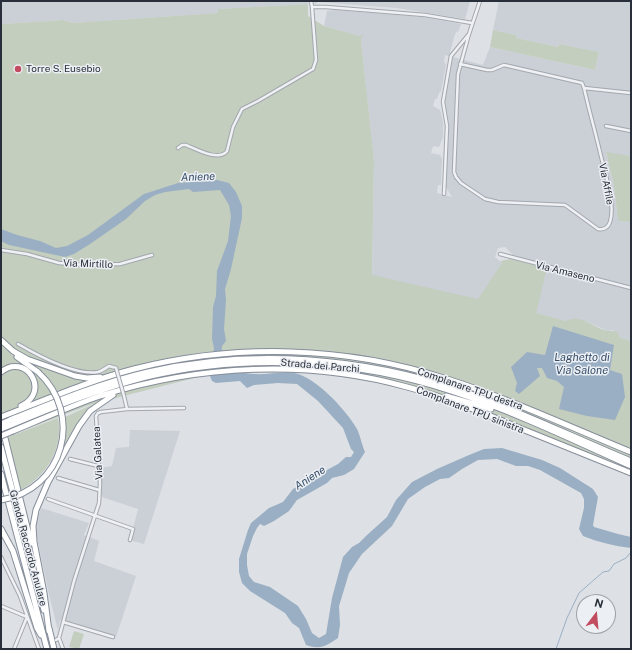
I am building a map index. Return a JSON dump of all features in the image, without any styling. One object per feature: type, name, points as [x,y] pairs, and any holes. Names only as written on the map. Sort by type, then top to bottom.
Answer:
[{"type":"highway","points":[[1,336],[14,349],[42,364]]},
{"type":"highway","points":[[1,340],[21,356],[71,375],[97,378],[133,369]]},
{"type":"highway","points":[[1,345],[38,372],[51,386],[60,403],[64,426],[62,445],[53,464],[40,481],[20,495],[1,500]]},
{"type":"highway","name":"Complanare TPU destra","points":[[1,417],[74,388],[133,369],[173,360],[247,352],[308,353],[373,361],[439,376],[504,399],[631,452]]},
{"type":"highway","name":"Strada dei Parchi","points":[[1,424],[78,397],[146,377],[200,365],[241,360],[286,358],[372,371],[430,385],[459,394],[508,412],[631,466]]},
{"type":"highway","name":"Strada dei Parchi","points":[[310,362],[372,367],[399,372],[445,385],[500,405],[631,462]]},
{"type":"highway","points":[[1,372],[11,367],[19,367],[28,371],[34,380],[35,391],[31,398],[24,405],[10,414]]},
{"type":"highway","name":"Complanare TPU sinistra","points":[[3,437],[13,431],[55,413],[101,396],[147,384],[201,374],[262,369],[310,370],[364,377],[407,386],[454,402],[631,473]]},
{"type":"highway","points":[[407,386],[490,408],[579,443]]},
{"type":"highway","points":[[49,631],[33,532],[34,516],[48,482],[72,437],[85,418],[98,405],[119,391]]},
{"type":"highway","name":"Strada dei Parchi","points":[[1,429],[10,422]]},
{"type":"highway","points":[[3,437],[34,554],[37,558]]},
{"type":"highway","points":[[601,440],[631,456]]},
{"type":"highway","name":"Grande Raccordo Anulare","points":[[1,447],[54,649]]},
{"type":"highway","name":"Grande Raccordo Anulare","points":[[1,474],[47,649]]},
{"type":"highway","points":[[1,529],[13,551],[37,628],[44,639]]},
{"type":"street","points":[[178,148],[182,145],[186,145],[213,155],[224,155],[227,151],[233,127],[242,109],[258,102],[313,68],[316,60],[311,1]]},
{"type":"street","name":"Via Affile","points":[[480,1],[472,23],[458,74],[454,172],[458,180],[481,197],[489,200],[566,206],[596,228],[602,229],[607,226],[610,223],[611,197],[584,88]]},
{"type":"street","points":[[312,7],[425,14],[472,23]]},
{"type":"street","points":[[444,194],[446,126],[443,102],[451,56],[469,34]]},
{"type":"street","points":[[460,64],[487,70],[492,70],[504,65],[578,81],[582,83],[584,88],[631,93]]},
{"type":"street","points":[[606,126],[631,131]]},
{"type":"street","name":"Via Mirtillo","points":[[1,250],[27,254],[59,263],[84,265],[115,265],[152,255]]},
{"type":"street","name":"Via Amaseno","points":[[500,254],[631,288]]},
{"type":"street","points":[[18,344],[55,362],[77,370],[95,372],[102,371],[110,366],[116,368],[127,409],[184,408]]},
{"type":"street","name":"Via Galatea","points":[[63,649],[57,639],[99,503],[100,491],[97,415],[99,412],[104,411],[127,409]]},
{"type":"street","points":[[70,459],[98,466]]},
{"type":"street","points":[[58,478],[100,491]]},
{"type":"street","points":[[48,499],[133,529],[130,540]]},
{"type":"street","points":[[1,557],[20,596],[39,649]]},
{"type":"street","points":[[1,606],[27,617]]},
{"type":"street","points":[[14,649],[27,617]]},
{"type":"street","points":[[63,622],[113,637]]},
{"type":"shaded area","points":[[1,1],[308,1],[308,4],[219,9],[219,13],[72,23],[64,20],[1,24]]},
{"type":"shaded area","points":[[313,1],[470,1],[465,19],[397,8],[318,2],[315,4]]},
{"type":"shaded area","points":[[499,1],[631,1],[631,92],[589,88],[589,90],[631,94],[631,156],[606,153],[614,186],[618,221],[631,222],[631,287],[514,256],[505,247],[498,248],[495,257],[502,263],[479,301],[372,276],[374,160],[361,40],[362,35],[360,36],[324,26],[327,11],[335,10],[423,17],[461,24],[458,32],[457,31],[455,34],[449,56],[445,55],[444,62],[446,65],[441,91],[437,99],[435,99],[433,106],[440,110],[443,122],[443,137],[439,147],[433,146],[431,153],[440,155],[442,159],[441,185],[438,185],[437,193],[452,197],[446,187],[449,125],[445,102],[453,57],[483,65],[490,47],[595,70],[599,52],[558,44],[558,47],[515,38],[516,35],[493,30]]},
{"type":"shaded area","points":[[547,268],[631,290],[631,341],[619,337],[612,330],[608,331],[586,321],[566,321],[535,313]]},
{"type":"shaded area","points":[[130,430],[180,431],[144,544],[130,540],[138,509],[102,497],[100,468],[112,466],[116,448],[129,447]]},
{"type":"shaded area","points":[[41,508],[89,523],[84,535],[99,541],[94,561],[136,576],[116,637],[60,620],[58,630],[36,533],[37,521]]},
{"type":"green space","points":[[308,4],[308,16],[324,26],[360,36],[363,34],[361,40],[374,160],[372,275],[478,299],[502,263],[500,261],[510,259],[547,268],[536,313],[566,321],[572,319],[582,320],[608,331],[618,332],[619,337],[631,341],[631,475],[441,400],[391,385],[324,374],[294,372],[227,373],[202,376],[92,404],[8,436],[1,412],[1,24],[64,20],[72,23],[218,13],[218,9]]},
{"type":"green space","points":[[493,30],[516,35],[516,38],[558,47],[559,44],[599,52],[595,70],[490,47]]},
{"type":"green space","points":[[606,152],[631,156],[631,222],[618,221],[614,186]]},
{"type":"green space","points":[[96,403],[85,413],[76,425],[62,451],[65,437],[65,417]]},
{"type":"green space","points":[[58,418],[58,440],[51,460],[38,477],[20,490],[8,437]]},
{"type":"green space","points":[[74,631],[84,634],[79,649],[69,647]]},
{"type":"water","points":[[217,180],[229,183],[236,192],[242,206],[242,218],[225,289],[226,300],[224,329],[226,341],[222,346],[220,372],[239,372],[251,374],[294,373],[303,376],[321,387],[346,413],[357,429],[365,452],[354,469],[344,475],[332,478],[327,483],[297,500],[289,511],[274,521],[264,526],[260,524],[253,536],[247,554],[249,576],[254,582],[270,587],[298,606],[312,633],[319,638],[326,634],[332,598],[343,557],[352,547],[359,543],[387,517],[396,500],[412,482],[437,469],[484,449],[502,448],[542,460],[560,468],[593,489],[598,497],[593,525],[594,527],[631,537],[631,548],[606,544],[583,536],[579,529],[584,508],[584,499],[581,493],[540,470],[528,466],[516,466],[497,459],[478,460],[449,478],[440,479],[425,487],[408,499],[392,526],[362,554],[349,573],[339,606],[340,625],[338,638],[320,647],[306,645],[299,628],[292,623],[285,613],[250,591],[242,583],[239,572],[239,559],[251,523],[269,508],[283,502],[293,489],[305,482],[321,477],[327,470],[338,464],[346,457],[351,457],[354,452],[351,449],[343,428],[318,401],[297,384],[278,383],[254,385],[247,388],[240,381],[216,383],[212,381],[210,376],[214,348],[212,339],[213,307],[216,296],[217,271],[228,241],[231,216],[229,205],[220,190],[193,192],[189,189],[165,192],[155,195],[145,201],[126,219],[90,244],[74,254],[65,257],[9,245],[1,241],[1,229],[40,241],[56,248],[67,246],[88,235],[144,194],[178,183]]},
{"type":"water","name":"Laghetto di Via Salone","points":[[553,326],[614,345],[610,370],[622,374],[625,397],[615,420],[587,416],[559,409],[564,387],[557,381],[547,378],[542,368],[537,368],[540,376],[519,394],[515,391],[517,383],[511,367],[527,352],[545,355]]},
{"type":"waterway","points":[[556,649],[567,618],[579,593],[603,572],[609,571],[614,564],[626,558],[631,552]]},
{"type":"place","name":"Torre S. Eusebio","points":[[18,69]]},
{"type":"water label","name":"Aniene","points":[[198,177]]},
{"type":"water label","name":"Aniene","points":[[310,478]]}]
